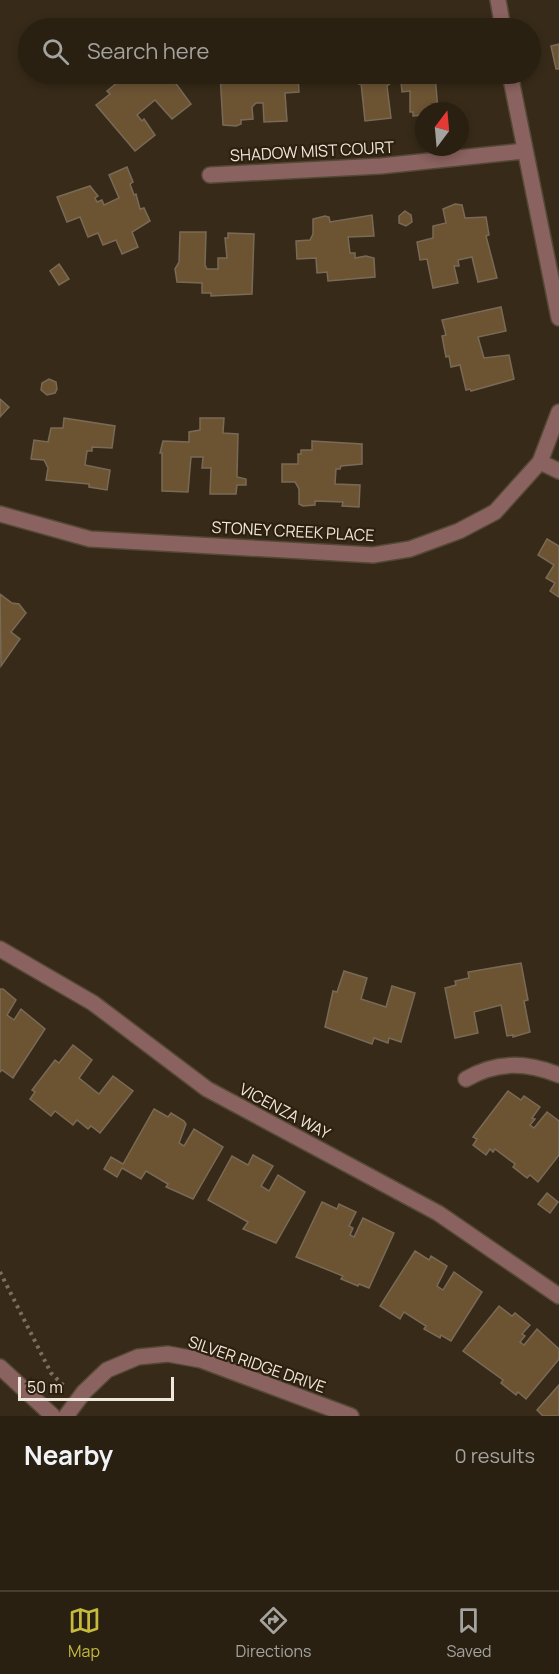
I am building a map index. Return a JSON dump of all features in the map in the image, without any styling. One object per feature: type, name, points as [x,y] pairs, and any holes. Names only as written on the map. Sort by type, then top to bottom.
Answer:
[{"type":"street","points":[[498,0],[501,18]]},
{"type":"street","points":[[512,84],[559,318]]},
{"type":"street","name":"SHADOW MIST COURT","points":[[210,175],[381,166],[524,152]]},
{"type":"street","name":"STONEY CREEK PLACE","points":[[0,514],[90,539],[373,555],[420,545],[459,531],[495,512],[540,462],[559,412]]},
{"type":"street","points":[[540,462],[559,471]]},
{"type":"street","name":"VICENZA WAY","points":[[0,949],[93,1003],[207,1089],[438,1213],[559,1296]]},
{"type":"street","points":[[466,1079],[486,1068],[510,1064],[529,1066],[559,1075]]},
{"type":"street","name":"SILVER RIDGE DRIVE","points":[[66,1416],[94,1381],[113,1366],[138,1357],[168,1354],[201,1360],[351,1416]]},
{"type":"street","points":[[0,1367],[53,1416]]},
{"type":"path","points":[[0,1272],[51,1373],[77,1400]]},
{"type":"building","points":[[559,44],[559,69],[556,69],[551,46]]},
{"type":"building","points":[[116,84],[176,84],[191,104],[172,119],[155,100],[137,115],[142,121],[144,119],[155,135],[135,151],[96,105],[110,94],[107,91]]},
{"type":"building","points":[[221,84],[299,84],[299,92],[285,93],[287,121],[264,122],[263,103],[256,103],[252,107],[253,119],[241,120],[241,124],[236,126],[223,125]]},
{"type":"building","points":[[361,84],[390,84],[387,86],[391,118],[365,121]]},
{"type":"building","points":[[401,84],[436,84],[437,102],[415,102],[415,116],[413,116],[413,112],[410,112],[410,91],[402,92]]},
{"type":"building","points":[[127,167],[133,182],[130,184],[134,195],[136,194],[140,209],[144,208],[150,221],[132,232],[138,247],[122,254],[116,240],[103,245],[98,233],[88,237],[80,217],[67,222],[57,197],[90,186],[98,196],[95,198],[97,202],[102,200],[104,205],[119,198],[109,175]]},
{"type":"building","points":[[455,204],[462,205],[465,218],[486,217],[489,235],[486,236],[497,278],[478,282],[472,257],[458,260],[459,266],[454,266],[458,283],[433,288],[427,259],[420,260],[417,242],[433,238],[433,226],[446,223],[443,209]]},
{"type":"building","points":[[405,211],[411,215],[412,222],[406,226],[399,223],[399,216]]},
{"type":"building","points":[[372,215],[374,236],[348,237],[350,253],[355,253],[355,258],[366,256],[374,258],[375,277],[328,281],[327,272],[317,273],[316,258],[297,259],[296,241],[310,240],[313,234],[313,219],[325,216],[329,217],[330,222]]},
{"type":"building","points":[[180,232],[206,232],[205,265],[207,269],[218,269],[218,258],[227,258],[225,238],[228,238],[228,233],[254,234],[252,294],[211,296],[211,293],[202,293],[202,283],[177,282],[175,269],[179,262]]},
{"type":"building","points":[[59,264],[69,279],[59,285],[50,271]]},
{"type":"building","points":[[501,307],[506,331],[478,337],[484,358],[509,355],[514,379],[471,391],[466,390],[460,365],[451,367],[449,356],[446,357],[442,336],[446,335],[442,320]]},
{"type":"building","points":[[49,379],[56,382],[57,389],[55,393],[47,395],[41,390],[42,383]]},
{"type":"building","points":[[0,399],[9,407],[0,417]]},
{"type":"building","points":[[64,418],[115,426],[112,448],[92,447],[92,451],[87,451],[85,465],[110,470],[107,490],[89,487],[89,484],[46,480],[48,468],[44,460],[31,459],[34,440],[48,442],[51,428],[63,428]]},
{"type":"building","points":[[200,418],[224,418],[223,433],[238,434],[237,477],[246,479],[246,485],[237,485],[236,494],[210,494],[211,468],[202,468],[203,457],[191,457],[188,492],[162,491],[162,453],[160,453],[163,441],[189,442],[189,432],[200,430]]},
{"type":"building","points":[[312,441],[362,444],[362,464],[341,466],[340,469],[336,469],[335,484],[360,485],[359,507],[342,506],[343,502],[315,501],[315,505],[303,506],[299,504],[299,489],[295,482],[282,482],[282,464],[298,464],[298,454],[301,454],[301,450],[312,450]]},
{"type":"building","points":[[547,539],[559,546],[559,597],[550,591],[555,583],[546,578],[554,565],[538,555]]},
{"type":"building","points":[[0,594],[12,603],[19,604],[26,613],[11,632],[20,639],[1,666]]},
{"type":"building","points":[[521,963],[528,1000],[524,1001],[530,1032],[513,1037],[513,1035],[507,1036],[501,1005],[474,1012],[478,1033],[455,1038],[445,988],[456,985],[455,981],[469,978],[468,972]]},
{"type":"building","points":[[344,971],[367,978],[361,999],[386,1007],[392,986],[415,993],[401,1042],[389,1038],[388,1043],[374,1038],[372,1044],[325,1027],[333,991],[337,992]]},
{"type":"building","points":[[0,989],[16,1000],[7,1015],[14,1020],[21,1009],[45,1029],[13,1078],[2,1070],[0,1072]]},
{"type":"building","points":[[73,1045],[92,1060],[79,1078],[99,1094],[113,1076],[133,1091],[100,1133],[91,1126],[88,1129],[77,1120],[73,1125],[55,1111],[51,1116],[30,1099],[35,1092],[32,1090],[55,1060],[59,1063]]},
{"type":"building","points":[[508,1091],[521,1100],[524,1096],[540,1107],[530,1125],[534,1128],[547,1112],[559,1121],[559,1155],[538,1182],[530,1175],[527,1178],[513,1167],[515,1164],[495,1149],[493,1152],[490,1149],[486,1155],[473,1145],[477,1139],[473,1137]]},
{"type":"building","points":[[154,1109],[168,1117],[171,1113],[184,1121],[186,1124],[179,1143],[184,1146],[194,1129],[223,1147],[193,1199],[166,1187],[168,1184],[146,1171],[141,1179],[122,1168],[117,1177],[104,1169],[111,1157],[123,1164]]},
{"type":"building","points":[[253,1155],[273,1166],[261,1186],[269,1191],[278,1175],[305,1192],[276,1243],[243,1229],[248,1222],[208,1200],[232,1156],[248,1165]]},
{"type":"building","points":[[547,1193],[558,1202],[550,1213],[538,1204]]},
{"type":"building","points":[[322,1202],[337,1209],[339,1204],[356,1212],[349,1226],[353,1228],[350,1235],[354,1237],[363,1218],[394,1233],[369,1288],[341,1279],[343,1276],[296,1257]]},
{"type":"building","points":[[415,1251],[429,1260],[431,1256],[447,1266],[437,1286],[443,1290],[454,1272],[482,1292],[451,1341],[424,1329],[426,1326],[404,1312],[400,1319],[380,1306]]},
{"type":"building","points":[[499,1306],[512,1316],[515,1313],[530,1325],[522,1334],[525,1336],[520,1342],[524,1345],[537,1329],[559,1349],[559,1359],[526,1399],[518,1392],[516,1395],[501,1383],[503,1380],[463,1351]]},
{"type":"building","points":[[559,1385],[559,1416],[543,1416],[537,1410]]}]
